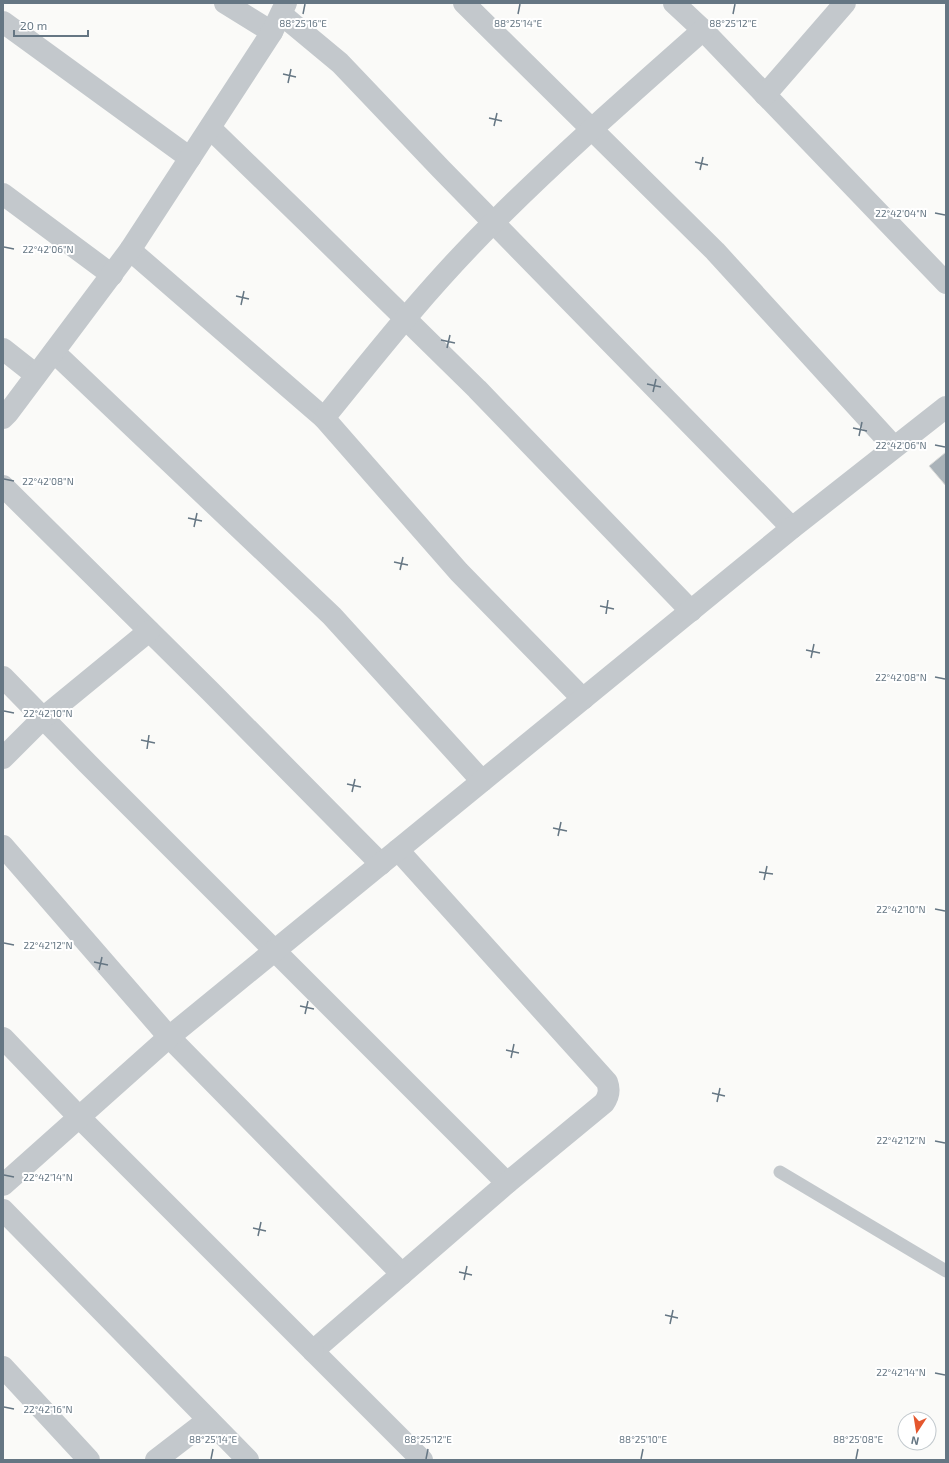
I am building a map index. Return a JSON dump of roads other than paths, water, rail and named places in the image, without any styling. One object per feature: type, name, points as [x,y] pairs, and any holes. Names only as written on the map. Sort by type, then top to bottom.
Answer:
[{"type":"street","points":[[226,3],[280,16],[340,63],[440,169],[792,528]]},
{"type":"street","points":[[464,3],[715,251],[894,447]]},
{"type":"street","points":[[674,3],[703,30],[946,283]]},
{"type":"street","points":[[765,96],[845,3]]},
{"type":"street","points":[[3,418],[130,250],[210,128],[280,16]]},
{"type":"street","points":[[3,22],[190,158]]},
{"type":"street","points":[[324,418],[405,318],[493,223],[592,129],[703,30]]},
{"type":"street","points":[[210,128],[477,389],[691,611]]},
{"type":"street","points":[[3,194],[112,275]]},
{"type":"street","points":[[130,250],[324,418],[459,572],[583,699]]},
{"type":"street","points":[[3,349],[36,375]]},
{"type":"street","points":[[54,352],[332,616],[482,781]]},
{"type":"street","points":[[3,1185],[168,1037],[792,528],[946,407]]},
{"type":"street","points":[[3,486],[149,630],[381,864]]},
{"type":"street","points":[[3,758],[43,718],[149,630]]},
{"type":"street","points":[[3,677],[507,1183]]},
{"type":"street","points":[[3,846],[168,1037],[402,1274]]},
{"type":"street","points":[[313,1351],[507,1183],[604,1103],[609,1089],[607,1082],[398,850]]},
{"type":"street","points":[[3,1038],[79,1117],[422,1460]]},
{"type":"street","points":[[3,1210],[248,1460]]},
{"type":"street","points":[[3,1368],[89,1460]]},
{"type":"street","points":[[156,1460],[208,1420]]},
{"type":"lane","points":[[780,1172],[946,1271]]}]
